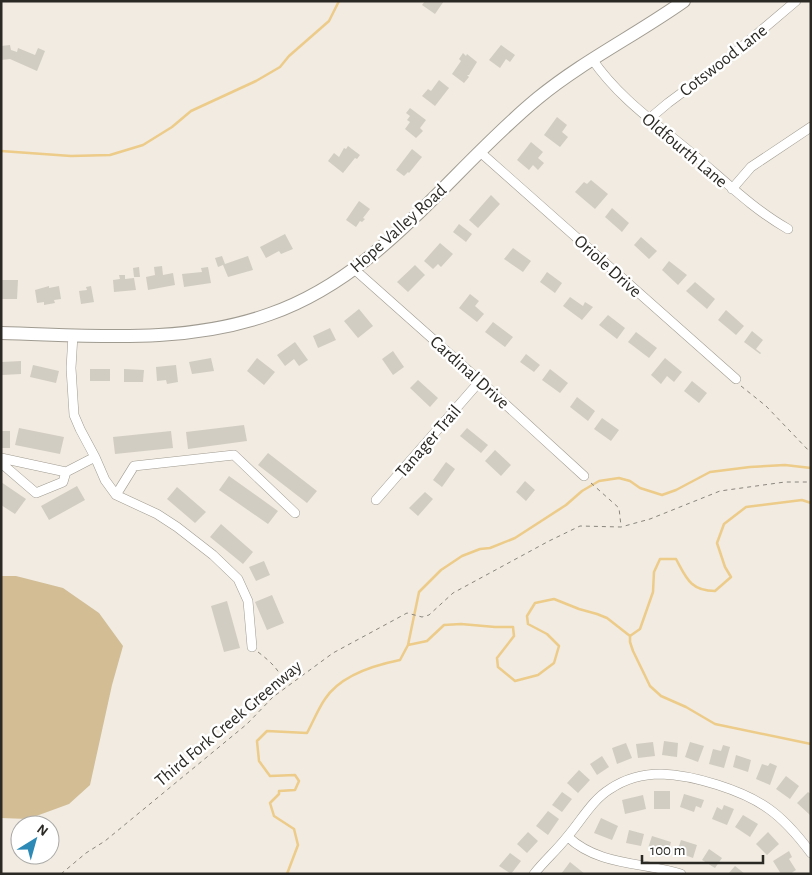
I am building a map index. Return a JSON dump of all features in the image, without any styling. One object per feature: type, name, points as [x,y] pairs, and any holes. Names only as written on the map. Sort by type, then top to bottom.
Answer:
[{"type":"main road","name":"Hope Valley Road","points":[[1,333],[150,336],[234,325],[269,315],[296,303],[326,288],[354,269],[389,241],[538,98],[592,59],[684,1]]},
{"type":"street","name":"Cotswood Lane","points":[[649,119],[736,52],[796,1]]},
{"type":"street","name":"Oldfourth Lane","points":[[592,59],[603,75],[620,93],[649,119],[732,189],[771,219],[788,229]]},
{"type":"street","points":[[732,189],[751,167],[811,127]]},
{"type":"street","name":"Oriole Drive","points":[[480,152],[736,380]]},
{"type":"street","name":"Cardinal Drive","points":[[354,269],[584,476]]},
{"type":"street","points":[[73,335],[71,368],[74,415],[104,480],[116,495],[157,514],[177,527],[213,555],[238,580],[248,602],[252,647]]},
{"type":"street","name":"Tanager Trail","points":[[376,500],[480,381]]},
{"type":"street","points":[[116,495],[134,466],[234,456],[295,513]]},
{"type":"street","points":[[1,458],[66,472],[95,457]]},
{"type":"street","points":[[1,463],[36,493],[64,482],[66,472]]},
{"type":"street","points":[[534,874],[568,837],[598,799],[608,790],[633,778],[660,774],[708,783],[737,791],[753,799],[769,809],[790,827],[811,853]]},
{"type":"street","points":[[568,837],[582,848],[605,858],[681,874]]},
{"type":"path","points":[[736,380],[744,389],[766,406],[811,453]]},
{"type":"path","name":"Third Fork Creek Greenway","points":[[61,874],[86,853],[105,841],[247,724],[273,697],[334,653],[407,614],[429,615],[453,593],[580,526],[621,527],[720,491],[798,481],[811,482]]},
{"type":"path","points":[[594,485],[619,508],[621,527]]},
{"type":"path","points":[[252,647],[282,675],[286,688]]},
{"type":"shaded area","points":[[1,576],[16,576],[63,588],[99,613],[123,646],[112,685],[90,785],[69,804],[39,815],[10,815],[10,818],[1,818]]},
{"type":"building","points":[[425,1],[444,1],[435,14],[422,5]]},
{"type":"building","points":[[10,45],[11,50],[17,52],[18,48],[35,55],[38,48],[45,51],[37,71],[10,59],[1,60],[1,46]]},
{"type":"building","points":[[501,45],[515,55],[510,62],[506,59],[500,68],[489,60]]},
{"type":"building","points":[[463,53],[477,62],[469,75],[467,75],[469,77],[464,83],[452,74],[461,61],[459,59]]},
{"type":"building","points":[[439,80],[449,88],[435,106],[422,96],[428,89],[431,91]]},
{"type":"building","points":[[410,108],[426,120],[420,128],[423,131],[416,138],[405,129],[410,122],[407,120],[410,116],[406,113]]},
{"type":"building","points":[[557,117],[567,125],[562,132],[568,137],[560,147],[544,135]]},
{"type":"building","points":[[531,142],[543,152],[538,158],[544,163],[538,170],[533,165],[529,170],[517,160]]},
{"type":"building","points":[[348,146],[360,155],[357,159],[355,158],[343,173],[328,161],[334,153],[339,157],[344,148],[346,149]]},
{"type":"building","points":[[412,149],[422,157],[409,173],[404,176],[396,170]]},
{"type":"building","points":[[591,180],[608,194],[595,209],[575,192],[584,182],[587,184]]},
{"type":"building","points":[[491,195],[500,204],[478,228],[469,220]]},
{"type":"building","points":[[359,201],[370,209],[363,218],[365,219],[362,222],[360,221],[356,227],[346,220]]},
{"type":"building","points":[[612,208],[629,223],[622,232],[605,217]]},
{"type":"building","points":[[459,224],[472,234],[466,242],[453,232]]},
{"type":"building","points":[[285,234],[293,249],[281,254],[279,251],[266,258],[260,247]]},
{"type":"building","points":[[641,237],[657,251],[649,259],[634,245]]},
{"type":"building","points":[[440,243],[453,254],[441,267],[438,264],[433,269],[424,261]]},
{"type":"building","points":[[513,248],[531,261],[523,272],[504,259]]},
{"type":"building","points":[[222,256],[225,264],[248,256],[253,270],[228,277],[223,265],[218,267],[215,258]]},
{"type":"building","points":[[669,261],[687,275],[678,285],[662,270]]},
{"type":"building","points":[[415,265],[425,275],[408,292],[397,282]]},
{"type":"building","points":[[162,266],[163,275],[173,273],[175,285],[148,290],[146,277],[155,275],[154,267]]},
{"type":"building","points":[[139,267],[140,277],[134,277],[133,268]]},
{"type":"building","points":[[208,267],[211,283],[184,287],[182,274],[202,272],[201,268]]},
{"type":"building","points":[[547,272],[562,283],[555,293],[540,282]]},
{"type":"building","points":[[119,275],[125,275],[125,279],[134,278],[136,290],[114,292],[113,280],[120,279]]},
{"type":"building","points":[[1,280],[18,280],[17,299],[1,299]]},
{"type":"building","points":[[695,282],[715,299],[707,309],[686,291]]},
{"type":"building","points":[[49,286],[49,288],[59,286],[61,299],[54,300],[55,303],[44,305],[44,302],[37,303],[35,290]]},
{"type":"building","points":[[91,286],[94,302],[81,304],[79,291],[87,290],[86,287]]},
{"type":"building","points":[[470,294],[479,301],[475,306],[484,314],[477,322],[459,308]]},
{"type":"building","points":[[570,297],[583,306],[585,302],[593,307],[582,320],[563,306]]},
{"type":"building","points":[[359,309],[373,326],[358,338],[344,321]]},
{"type":"building","points":[[726,310],[744,326],[736,335],[718,320]]},
{"type":"building","points":[[608,315],[625,328],[617,339],[599,325]]},
{"type":"building","points":[[493,322],[513,337],[505,347],[485,332]]},
{"type":"building","points":[[330,328],[336,340],[318,348],[313,336]]},
{"type":"building","points":[[752,331],[763,340],[756,349],[760,354],[744,342]]},
{"type":"building","points":[[636,332],[657,348],[649,358],[628,342]]},
{"type":"building","points":[[295,342],[308,360],[299,366],[294,359],[285,366],[277,355]]},
{"type":"building","points":[[393,351],[404,367],[393,375],[382,359]]},
{"type":"building","points":[[526,354],[540,365],[534,372],[520,362]]},
{"type":"building","points":[[211,358],[214,371],[192,374],[189,362]]},
{"type":"building","points":[[257,358],[275,372],[264,385],[247,371]]},
{"type":"building","points":[[665,358],[682,372],[674,382],[667,376],[661,384],[651,375]]},
{"type":"building","points":[[21,361],[21,374],[2,375],[2,362]]},
{"type":"building","points":[[33,365],[59,371],[56,383],[30,377]]},
{"type":"building","points":[[176,365],[178,382],[167,384],[166,380],[157,381],[156,367]]},
{"type":"building","points":[[90,369],[110,369],[110,381],[90,381]]},
{"type":"building","points":[[124,369],[144,370],[143,382],[124,382]]},
{"type":"building","points":[[550,369],[568,383],[560,393],[542,380]]},
{"type":"building","points":[[418,380],[438,398],[430,407],[410,388]]},
{"type":"building","points":[[692,381],[707,393],[699,403],[684,391]]},
{"type":"building","points":[[577,397],[595,411],[588,421],[570,407]]},
{"type":"building","points":[[602,418],[619,430],[611,441],[594,429]]},
{"type":"building","points":[[244,425],[247,441],[188,449],[186,432]]},
{"type":"building","points":[[19,428],[64,437],[60,454],[15,445]]},
{"type":"building","points":[[467,428],[488,445],[481,453],[460,436]]},
{"type":"building","points":[[1,431],[10,431],[10,448],[1,448]]},
{"type":"building","points":[[171,431],[173,448],[115,454],[113,437]]},
{"type":"building","points":[[495,450],[511,465],[501,476],[485,461]]},
{"type":"building","points":[[268,453],[317,491],[307,503],[258,465]]},
{"type":"building","points":[[446,462],[455,469],[442,487],[433,480]]},
{"type":"building","points":[[229,476],[278,511],[268,524],[219,490]]},
{"type":"building","points":[[525,481],[535,490],[526,501],[516,492]]},
{"type":"building","points":[[1,482],[26,499],[15,514],[1,505]]},
{"type":"building","points":[[77,486],[85,500],[49,520],[41,506]]},
{"type":"building","points":[[177,487],[206,512],[195,523],[167,499]]},
{"type":"building","points":[[425,492],[433,499],[418,516],[409,508]]},
{"type":"building","points":[[221,524],[253,552],[243,564],[210,537]]},
{"type":"building","points":[[264,561],[270,575],[256,581],[249,567]]},
{"type":"building","points":[[272,595],[284,623],[267,630],[255,602]]},
{"type":"building","points":[[227,601],[240,648],[224,652],[211,606]]},
{"type":"building","points":[[664,741],[678,743],[677,757],[662,755]]},
{"type":"building","points":[[653,742],[655,756],[638,758],[636,744]]},
{"type":"building","points":[[690,742],[704,746],[698,762],[685,757]]},
{"type":"building","points":[[626,743],[632,758],[617,764],[612,748]]},
{"type":"building","points":[[723,745],[730,747],[724,768],[709,764],[713,749],[721,751]]},
{"type":"building","points":[[736,755],[751,760],[748,772],[733,767]]},
{"type":"building","points":[[602,756],[609,767],[597,775],[590,764]]},
{"type":"building","points":[[770,763],[777,766],[770,785],[756,779],[762,764],[768,766]]},
{"type":"building","points":[[579,770],[590,780],[578,793],[567,783]]},
{"type":"building","points":[[786,776],[799,786],[790,799],[776,789]]},
{"type":"building","points":[[654,791],[670,791],[670,809],[654,809]]},
{"type":"building","points":[[562,792],[572,799],[562,812],[552,805]]},
{"type":"building","points":[[808,792],[811,794],[810,815],[797,803]]},
{"type":"building","points":[[684,794],[704,800],[701,808],[696,806],[694,812],[680,807]]},
{"type":"building","points":[[643,795],[646,809],[625,814],[622,800]]},
{"type":"building","points":[[724,805],[734,809],[727,825],[712,819],[717,807],[722,810]]},
{"type":"building","points":[[548,811],[559,819],[548,835],[536,826]]},
{"type":"building","points":[[743,815],[758,824],[750,837],[735,827]]},
{"type":"building","points":[[601,818],[618,826],[612,840],[594,833]]},
{"type":"building","points":[[629,830],[644,834],[641,846],[626,843]]},
{"type":"building","points":[[528,832],[538,841],[527,853],[517,844]]},
{"type":"building","points":[[768,832],[779,844],[767,855],[756,844]]},
{"type":"building","points":[[652,836],[671,842],[668,854],[648,848]]},
{"type":"building","points":[[681,840],[697,845],[693,858],[677,852]]},
{"type":"building","points":[[709,849],[722,858],[715,868],[702,860]]},
{"type":"building","points":[[789,851],[792,857],[789,859],[796,870],[790,874],[781,874],[773,861]]},
{"type":"building","points":[[510,853],[521,861],[511,874],[499,866]]},
{"type":"building","points":[[570,862],[585,874],[561,874]]},
{"type":"building","points":[[735,866],[745,874],[728,874]]},
{"type":"waterway","points":[[1,151],[71,156],[110,155],[143,145],[172,127],[191,111],[256,81],[280,67],[289,56],[329,21],[339,1]]},
{"type":"waterway","points":[[408,645],[419,592],[441,570],[462,556],[515,538],[599,481],[619,478],[630,481],[640,488],[662,495],[676,490],[710,472],[785,465],[811,468]]},
{"type":"waterway","points":[[630,636],[640,629],[653,592],[654,572],[660,559],[676,559],[686,577],[694,586],[700,589],[715,591],[731,577],[725,567],[717,543],[724,524],[746,507],[802,500],[811,503]]},
{"type":"waterway","points":[[287,874],[298,845],[294,829],[274,816],[270,803],[279,794],[279,791],[295,790],[299,781],[295,775],[270,776],[259,761],[257,741],[267,731],[307,733],[325,699],[340,684],[369,668],[400,660],[408,645],[427,641],[444,625],[513,627],[514,636],[497,658],[498,667],[515,681],[538,675],[554,663],[559,646],[547,634],[528,624],[527,616],[535,603],[554,599],[607,618],[630,636]]},
{"type":"waterway","points":[[630,636],[633,651],[650,686],[661,696],[686,707],[715,724],[811,744]]}]
